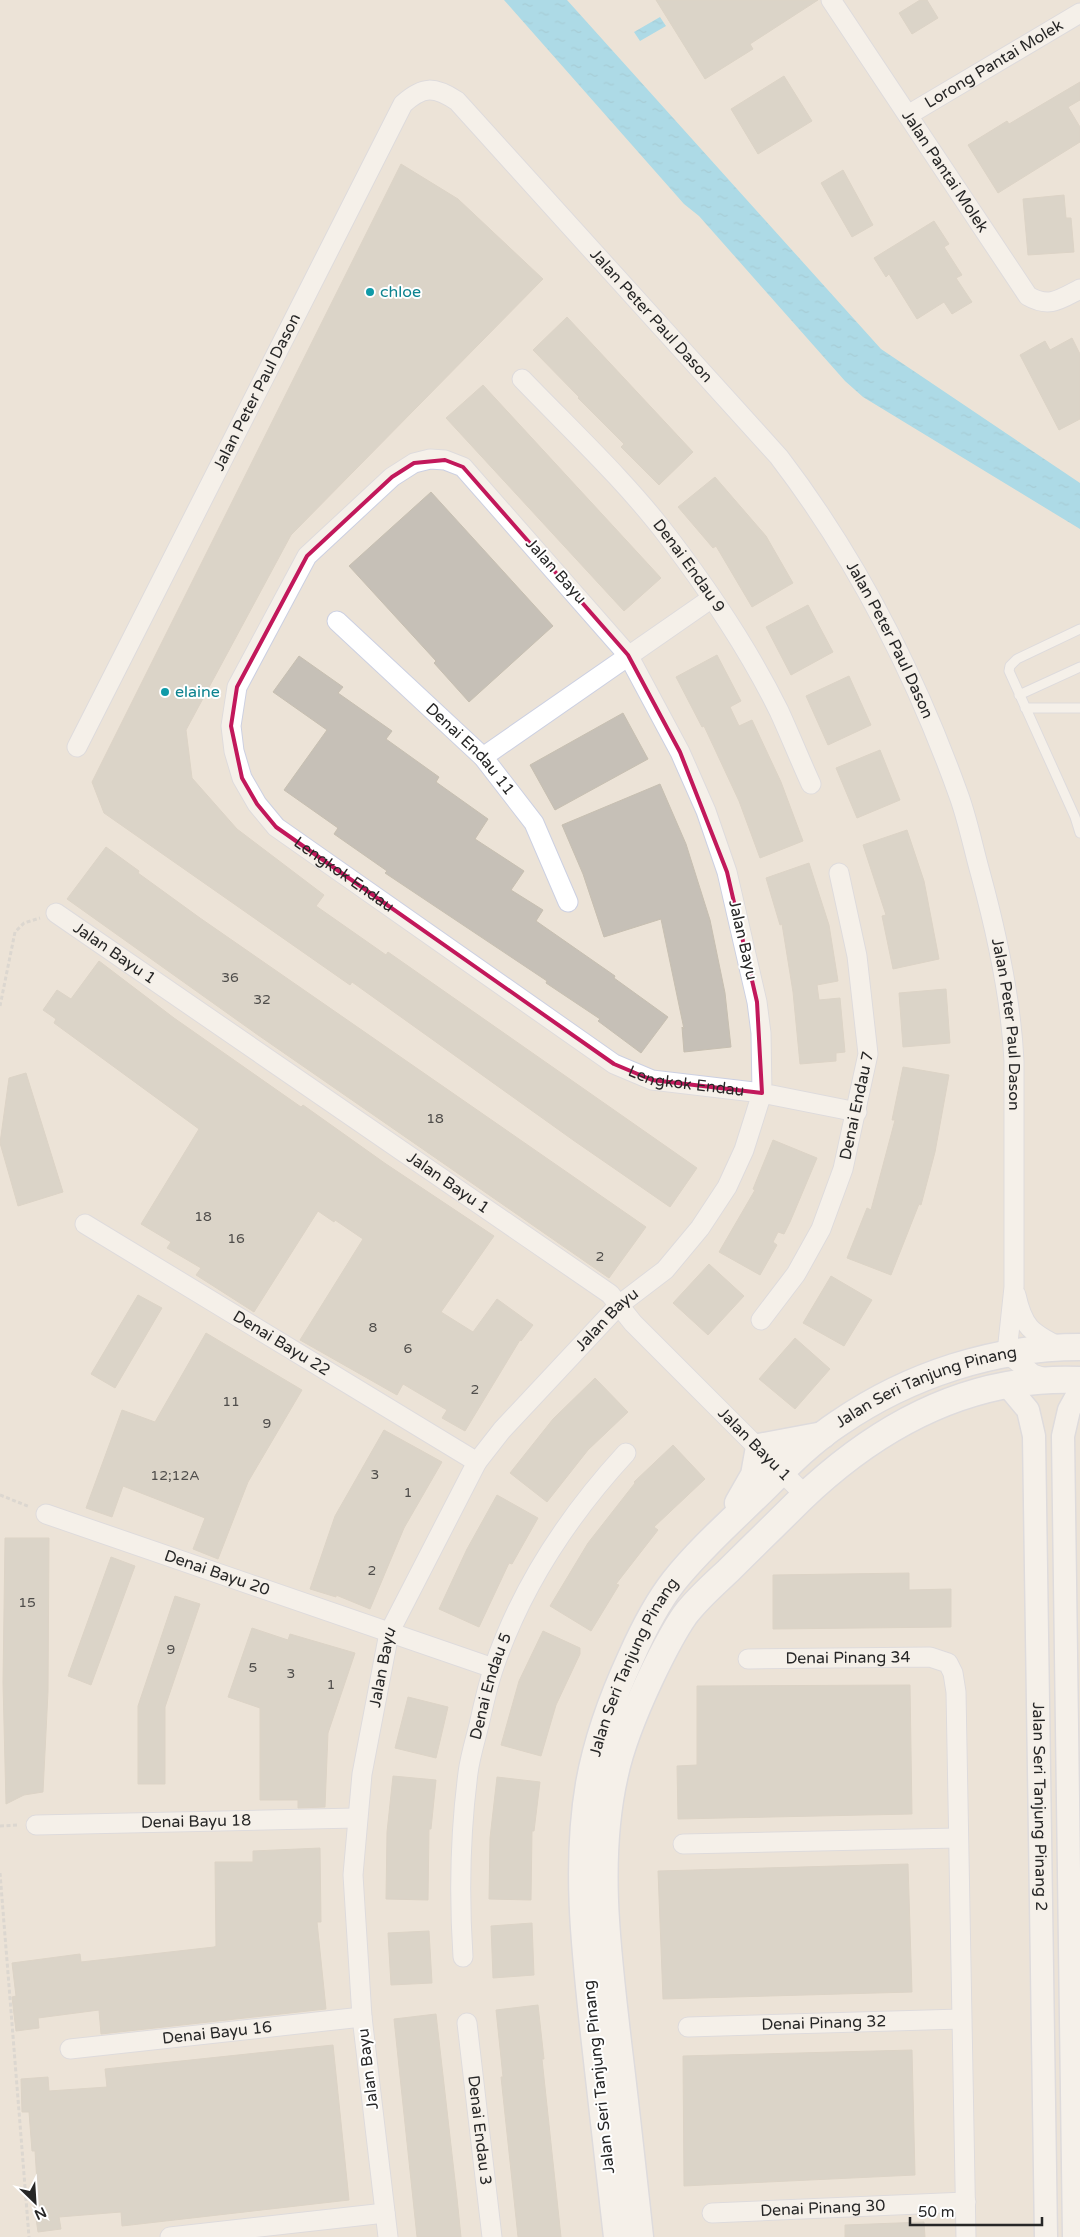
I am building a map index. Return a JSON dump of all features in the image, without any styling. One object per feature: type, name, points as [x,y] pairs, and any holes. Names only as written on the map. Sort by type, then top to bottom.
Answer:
[{"type":"main road","name":"Jalan Seri Tanjung Pinang","points":[[617,2237],[585,1951],[582,1874],[589,1785],[598,1741],[612,1698],[645,1627],[674,1581],[782,1471],[824,1435],[867,1406],[901,1389],[966,1364],[1010,1352],[1070,1347]]},
{"type":"main road","name":"Jalan Seri Tanjung Pinang","points":[[640,2237],[608,1948],[605,1883],[607,1824],[614,1774],[626,1736],[662,1654],[685,1615],[806,1495],[876,1438],[910,1418],[950,1401],[1007,1385],[1045,1378],[1080,1380]]},
{"type":"main road","points":[[723,1530],[754,1475],[759,1447],[824,1435]]},
{"type":"street","name":"Jalan Pantai Molek","points":[[832,0],[1028,296],[1040,303],[1057,302],[1080,290]]},
{"type":"street","name":"Lorong Pantai Molek","points":[[908,115],[1080,13]]},
{"type":"street","name":"Jalan Peter Paul Dason","points":[[77,747],[403,104],[415,93],[431,89],[446,94],[457,101],[779,457],[807,494],[828,527],[887,630],[924,706],[960,798],[994,922],[1012,1034],[1014,1287],[1007,1334],[1010,1352]]},
{"type":"street","name":"Denai Endau 9","points":[[522,379],[619,479],[669,537],[712,598],[766,686],[811,784]]},
{"type":"street","name":"Lengkok Endau","points":[[463,467],[445,460],[430,459],[414,463],[392,477],[307,556],[237,687],[231,726],[234,751],[242,778],[256,804],[276,827],[614,1064],[652,1080],[762,1092],[857,1112]]},
{"type":"street","name":"Jalan Bayu","points":[[388,2237],[362,2017],[353,1875],[356,1818],[362,1774],[389,1633],[477,1462],[502,1430],[619,1306],[665,1270],[700,1228],[722,1195],[744,1150],[762,1092],[761,1033],[757,1002],[727,872],[706,811],[680,752],[628,655],[463,467]]},
{"type":"street","points":[[483,757],[712,598]]},
{"type":"street","name":"Denai Endau 11","points":[[337,621],[483,757],[534,823],[568,902]]},
{"type":"street","name":"Denai Endau 7","points":[[761,1320],[796,1274],[821,1229],[843,1169],[857,1112],[868,1054],[857,956],[839,873]]},
{"type":"street","name":"Jalan Bayu 1","points":[[56,913],[610,1294],[633,1322],[806,1495]]},
{"type":"street","name":"Denai Bayu 22","points":[[85,1224],[477,1462]]},
{"type":"street","name":"Jalan Peter Paul Dason","points":[[1014,1287],[1020,1314],[1033,1333],[1070,1347]]},
{"type":"street","points":[[1010,1352],[1025,1369],[1045,1378]]},
{"type":"street","name":"Jalan Seri Tanjung Pinang 2","points":[[1007,1385],[1028,1410],[1034,1436],[1046,2237]]},
{"type":"street","name":"Jalan Seri Tanjung Pinang 2","points":[[1074,2237],[1063,1436],[1069,1410],[1080,1390]]},
{"type":"street","name":"Denai Endau 5","points":[[463,1958],[460,1913],[461,1853],[468,1771],[493,1668],[520,1607],[552,1547],[594,1488],[626,1453]]},
{"type":"street","name":"Denai Bayu 20","points":[[46,1514],[493,1668]]},
{"type":"street","name":"Denai Pinang 34","points":[[748,1659],[930,1657],[948,1663],[953,1673],[956,1692],[957,1838]]},
{"type":"street","name":"Denai Bayu 18","points":[[36,1825],[356,1818]]},
{"type":"street","points":[[683,1844],[957,1838],[966,2237]]},
{"type":"street","name":"Denai Bayu 16","points":[[70,2049],[362,2017]]},
{"type":"street","name":"Denai Pinang 32","points":[[688,2027],[961,2019]]},
{"type":"street","name":"Denai Endau 3","points":[[467,2023],[492,2237]]},
{"type":"street","name":"Denai Pinang 30","points":[[712,2213],[966,2202]]},
{"type":"street","points":[[170,2237],[385,2213]]},
{"type":"lane","points":[[1080,629],[1012,662],[1009,671],[1078,817],[1080,833]]},
{"type":"lane","points":[[1019,695],[1080,668]]},
{"type":"lane","points":[[1025,708],[1080,708]]},
{"type":"path","points":[[0,1006],[15,932],[24,923],[56,913]]},
{"type":"path","points":[[0,1496],[46,1514]]},
{"type":"path","points":[[0,1873],[29,2237]]},
{"type":"highlighted area","points":[[445,460],[463,467],[628,655],[680,752],[727,872],[757,1002],[762,1093],[652,1080],[614,1064],[276,827],[257,804],[242,778],[231,726],[237,687],[307,556],[392,477],[414,463]]},
{"type":"water","points":[[504,0],[567,0],[881,349],[1080,483],[1080,529],[863,397],[845,381],[699,216],[684,204]]},
{"type":"water","points":[[660,17],[666,26],[640,41],[634,32]]},
{"type":"building","points":[[656,0],[818,0],[750,44],[753,49],[705,79]]},
{"type":"building","points":[[920,0],[927,0],[938,18],[912,34],[899,13]]},
{"type":"building","points":[[784,76],[812,121],[758,154],[731,109]]},
{"type":"building","points":[[1080,82],[1080,100],[1068,107],[1080,127],[1080,142],[998,193],[968,145],[1007,121],[1009,124]]},
{"type":"building","points":[[401,164],[458,199],[543,279],[291,535],[186,730],[192,778],[237,829],[324,895],[316,906],[386,955],[388,952],[697,1168],[670,1207],[352,982],[350,985],[104,813],[92,782]]},
{"type":"building","points":[[843,170],[873,225],[852,237],[821,183]]},
{"type":"building","points":[[1064,195],[1066,218],[1071,218],[1074,252],[1028,255],[1023,199]]},
{"type":"building","points":[[934,221],[949,244],[944,247],[962,275],[956,278],[972,302],[952,314],[944,302],[917,319],[889,274],[886,277],[874,258]]},
{"type":"building","points":[[567,317],[693,452],[659,485],[621,447],[624,444],[533,350]]},
{"type":"building","points":[[1072,338],[1080,354],[1080,419],[1059,430],[1020,355],[1045,341],[1050,350]]},
{"type":"building","points":[[483,385],[661,578],[624,611],[446,418]]},
{"type":"building","points":[[715,477],[766,536],[793,583],[752,607],[716,546],[713,548],[678,507]]},
{"type":"building","points":[[431,492],[553,626],[469,702],[434,663],[436,661],[349,566]]},
{"type":"building","points":[[808,605],[833,652],[791,675],[766,627]]},
{"type":"building","points":[[717,655],[741,701],[730,707],[739,726],[752,720],[781,782],[803,841],[760,858],[739,801],[704,726],[702,727],[676,677]]},
{"type":"building","points":[[299,656],[343,687],[338,693],[392,731],[386,739],[439,777],[436,782],[488,819],[475,839],[524,871],[511,890],[543,910],[536,921],[615,976],[614,978],[668,1017],[641,1053],[598,1021],[600,1019],[546,983],[547,981],[385,873],[387,871],[334,834],[338,828],[284,790],[327,730],[273,692]]},
{"type":"building","points":[[849,676],[871,725],[828,745],[806,696]]},
{"type":"building","points":[[623,713],[648,759],[555,810],[530,765]]},
{"type":"building","points":[[880,750],[900,800],[857,818],[836,768]]},
{"type":"building","points":[[660,784],[686,844],[710,920],[725,993],[731,1047],[684,1052],[682,1027],[684,1029],[661,919],[604,937],[583,874],[562,825]]},
{"type":"building","points":[[907,830],[924,881],[939,959],[893,969],[882,916],[886,915],[863,845]]},
{"type":"building","points":[[106,847],[200,918],[646,1227],[609,1278],[258,1035],[67,899]]},
{"type":"building","points":[[809,863],[829,925],[838,981],[817,985],[819,1000],[840,998],[845,1052],[836,1053],[836,1061],[800,1064],[793,992],[782,924],[780,925],[766,878]]},
{"type":"building","points":[[99,961],[174,1018],[301,1107],[303,1105],[386,1164],[494,1236],[441,1312],[473,1332],[497,1299],[533,1325],[520,1340],[465,1431],[442,1418],[447,1410],[403,1384],[397,1395],[300,1340],[363,1239],[335,1220],[334,1222],[318,1211],[254,1312],[196,1275],[201,1268],[167,1248],[171,1242],[141,1224],[199,1129],[54,1023],[56,1019],[43,1010],[57,990],[71,999]]},
{"type":"building","points":[[946,989],[950,1043],[903,1047],[899,993]]},
{"type":"building","points":[[903,1067],[949,1075],[935,1152],[921,1205],[919,1204],[891,1275],[847,1258],[867,1208],[871,1210],[895,1120],[892,1120]]},
{"type":"building","points":[[26,1073],[63,1192],[18,1206],[0,1143],[9,1078]]},
{"type":"building","points":[[773,1140],[817,1158],[790,1222],[784,1234],[778,1232],[773,1242],[777,1245],[760,1275],[719,1252],[755,1190],[753,1189]]},
{"type":"building","points":[[709,1264],[744,1296],[708,1335],[673,1303]]},
{"type":"building","points":[[831,1276],[872,1300],[844,1346],[803,1323]]},
{"type":"building","points":[[138,1295],[162,1308],[115,1388],[91,1374]]},
{"type":"building","points":[[206,1333],[302,1390],[248,1482],[218,1559],[193,1549],[205,1518],[123,1486],[112,1517],[86,1508],[122,1410],[155,1422]]},
{"type":"building","points":[[795,1338],[830,1369],[795,1409],[759,1379]]},
{"type":"building","points":[[595,1378],[628,1412],[588,1450],[547,1502],[510,1473],[553,1419]]},
{"type":"building","points":[[384,1430],[442,1462],[404,1528],[370,1609],[336,1595],[336,1597],[310,1589],[335,1516]]},
{"type":"building","points":[[673,1445],[705,1479],[654,1527],[658,1530],[616,1584],[619,1585],[591,1631],[550,1606],[588,1543],[634,1482]]},
{"type":"building","points":[[497,1495],[538,1518],[512,1564],[509,1563],[479,1627],[439,1609],[467,1549]]},
{"type":"building","points":[[5,1538],[49,1538],[48,1692],[43,1792],[24,1795],[6,1804],[3,1683]]},
{"type":"building","points":[[111,1557],[135,1566],[91,1685],[68,1676]]},
{"type":"building","points":[[909,1573],[909,1590],[951,1589],[951,1627],[773,1629],[773,1575]]},
{"type":"building","points":[[175,1596],[200,1604],[165,1707],[165,1784],[138,1784],[138,1706]]},
{"type":"building","points":[[252,1628],[288,1640],[290,1634],[355,1653],[328,1733],[325,1807],[298,1808],[298,1800],[260,1800],[260,1708],[228,1697]]},
{"type":"building","points":[[543,1631],[580,1648],[580,1654],[556,1705],[541,1756],[501,1745],[519,1681]]},
{"type":"building","points":[[910,1685],[912,1814],[678,1819],[677,1766],[697,1765],[697,1686]]},
{"type":"building","points":[[408,1697],[448,1707],[436,1758],[395,1748]]},
{"type":"building","points":[[393,1776],[436,1780],[431,1829],[429,1829],[428,1900],[386,1899],[387,1832]]},
{"type":"building","points":[[497,1777],[540,1782],[534,1831],[532,1831],[531,1900],[489,1899],[490,1838]]},
{"type":"building","points":[[320,1848],[321,1922],[317,1922],[326,2009],[101,2034],[99,2010],[38,2018],[39,2028],[16,2031],[12,1997],[16,1996],[12,1963],[80,1954],[81,1962],[214,1947],[216,1946],[215,1862],[253,1862],[253,1851]]},
{"type":"building","points":[[908,1864],[912,1992],[663,1999],[658,1871]]},
{"type":"building","points":[[532,1923],[534,1975],[493,1978],[491,1926]]},
{"type":"building","points":[[429,1931],[432,1983],[391,1985],[388,1933]]},
{"type":"building","points":[[538,2005],[561,2237],[518,2237],[501,2077],[503,2077],[496,2010]]},
{"type":"building","points":[[436,2014],[461,2237],[417,2237],[394,2019]]},
{"type":"building","points":[[333,2045],[349,2200],[122,2226],[121,2212],[59,2217],[61,2229],[38,2232],[33,2198],[38,2198],[35,2151],[32,2151],[29,2112],[22,2112],[21,2079],[48,2077],[49,2091],[107,2087],[105,2069]]},
{"type":"building","points":[[912,2050],[915,2175],[684,2186],[683,2056]]},
{"type":"building","points":[[924,2222],[925,2237],[845,2237],[845,2225]]},
{"type":"place","name":"chloe","points":[[370,292]]},
{"type":"place","name":"elaine","points":[[165,692]]}]
